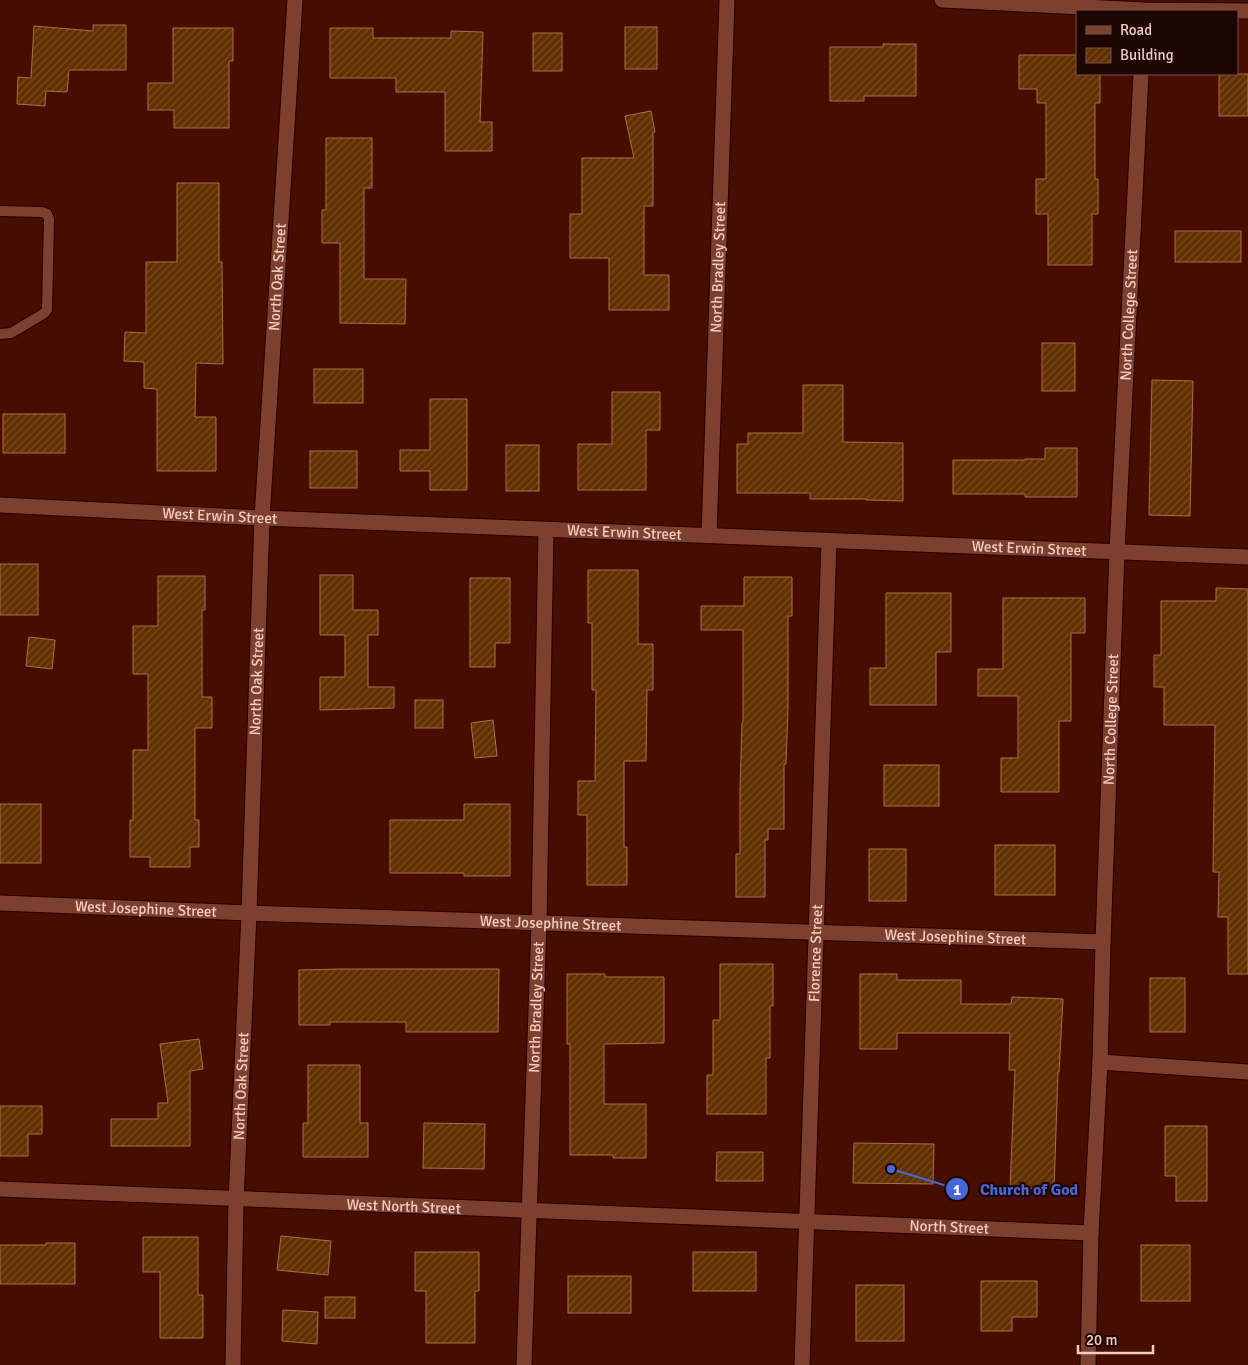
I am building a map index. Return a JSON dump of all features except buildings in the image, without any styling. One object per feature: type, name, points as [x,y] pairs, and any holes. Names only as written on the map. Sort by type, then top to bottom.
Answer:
[{"type":"street","name":"North Oak Street","points":[[233,1365],[236,1201],[249,913],[262,518],[294,0]]},
{"type":"street","name":"North Bradley Street","points":[[709,535],[727,0]]},
{"type":"street","points":[[942,0],[1222,10]]},
{"type":"street","name":"North College Street","points":[[1088,1365],[1091,1233],[1100,1062],[1118,551],[1141,75]]},
{"type":"street","name":"West Erwin Street","points":[[0,505],[546,530],[1248,557]]},
{"type":"street","name":"North Bradley Street","points":[[524,1365],[539,923],[546,530]]},
{"type":"street","name":"Florence Street","points":[[802,1365],[829,541]]},
{"type":"street","name":"West Josephine Street","points":[[0,903],[1103,942]]},
{"type":"street","points":[[1100,1062],[1248,1072]]},
{"type":"street","name":"West North Street","points":[[0,1189],[236,1201],[807,1221]]},
{"type":"street","name":"North Street","points":[[807,1221],[1091,1233]]},
{"type":"lane","points":[[0,211],[42,212],[47,214],[49,219],[47,310],[44,314],[11,333],[0,334]]},
{"type":"place","name":"Church of God","points":[[891,1169]]}]
